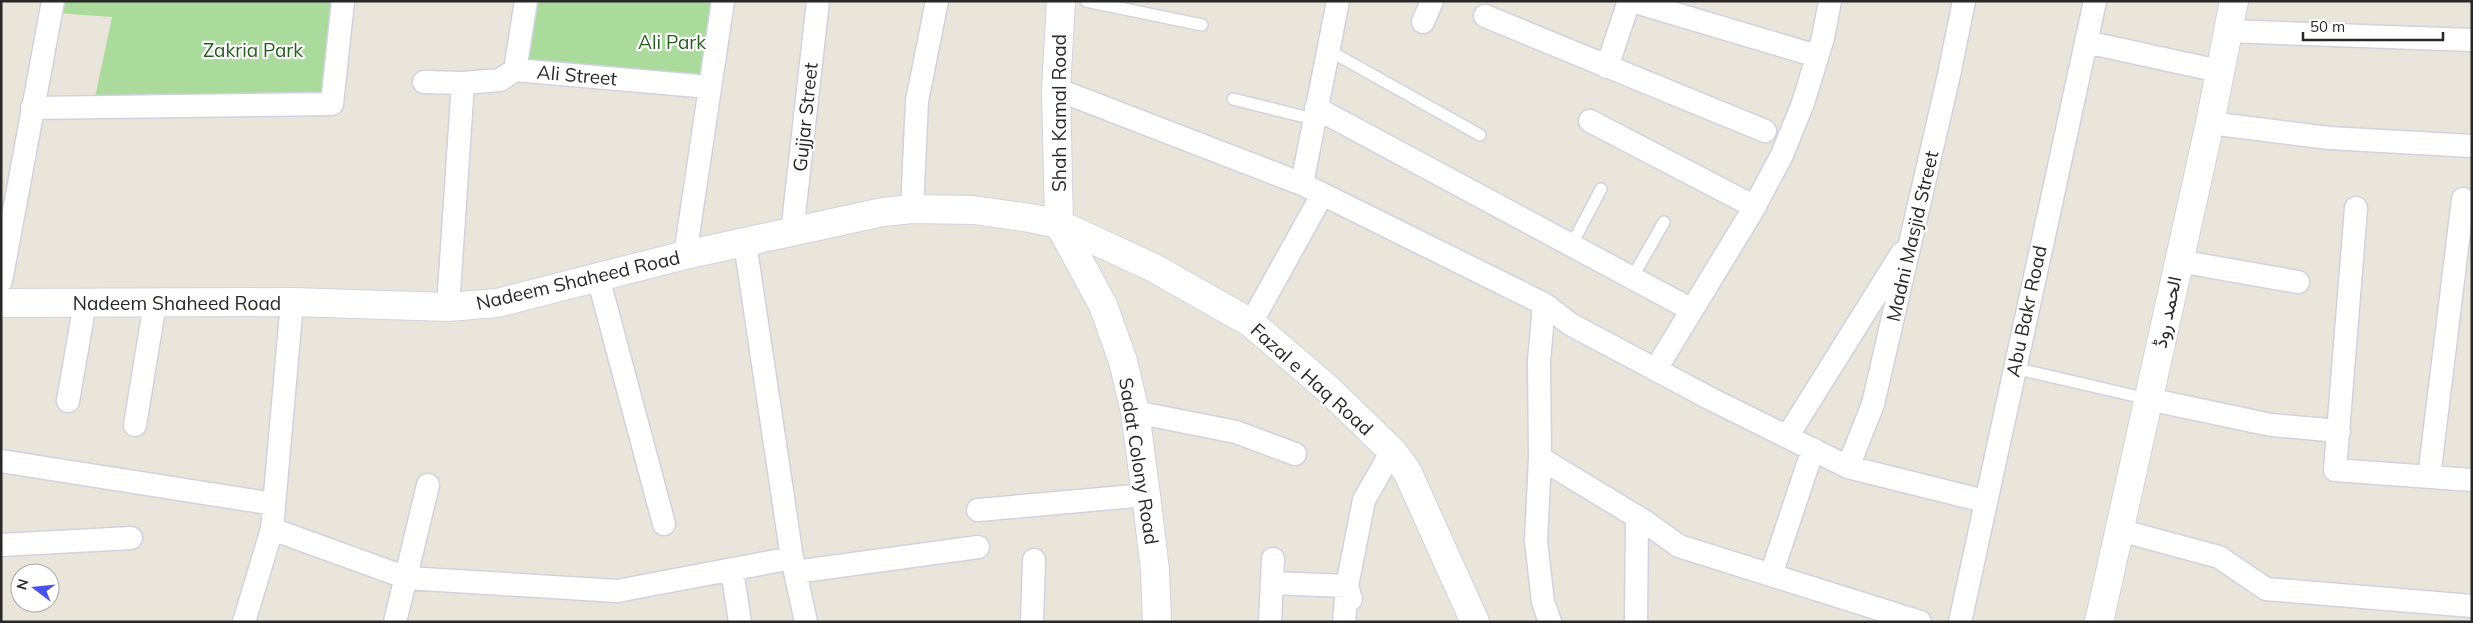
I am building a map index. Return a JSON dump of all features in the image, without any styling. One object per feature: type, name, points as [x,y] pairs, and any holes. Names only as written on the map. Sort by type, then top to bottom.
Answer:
[{"type":"main road","name":"Shah Kamal Road","points":[[1060,224],[1056,90],[1061,1]]},
{"type":"main road","name":"الحمد روڈ","points":[[2099,622],[2210,123],[2234,1]]},
{"type":"main road","name":"Nadeem Shaheed Road","points":[[1,302],[292,302],[448,307],[497,302],[685,255],[883,212],[912,209],[982,211],[1060,224]]},
{"type":"main road","name":"Fazal e Haq Road","points":[[1060,224],[1154,268],[1251,323],[1328,389],[1392,451],[1407,471],[1475,622]]},
{"type":"main road","name":"Sadat Colony Road","points":[[1060,224],[1102,305],[1123,361],[1135,412],[1146,495],[1155,570],[1157,622]]},
{"type":"street","points":[[1,281],[52,1]]},
{"type":"street","points":[[32,108],[332,104],[343,1]]},
{"type":"street","name":"Ali Street","points":[[526,1],[515,70],[709,87]]},
{"type":"street","points":[[685,255],[722,1]]},
{"type":"street","name":"Gujjar Street","points":[[792,233],[818,1]]},
{"type":"street","points":[[912,209],[916,100],[938,1]]},
{"type":"street","points":[[1302,184],[1338,1]]},
{"type":"street","points":[[1423,22],[1432,1]]},
{"type":"street","points":[[1607,67],[1631,1],[1818,56]]},
{"type":"street","points":[[1656,369],[1754,206],[1782,155],[1803,103],[1818,56],[1830,1]]},
{"type":"street","name":"Madni Masjid Street","points":[[1848,467],[1873,404],[1949,75],[1964,1]]},
{"type":"street","name":"Abu Bakr Road","points":[[1960,622],[1984,501],[2095,1]]},
{"type":"street","points":[[1484,16],[1765,131]]},
{"type":"street","points":[[2228,31],[2472,40]]},
{"type":"street","points":[[2086,42],[2219,72]]},
{"type":"street","points":[[424,82],[463,83],[500,80],[515,70]]},
{"type":"street","points":[[448,307],[463,83]]},
{"type":"street","points":[[1056,90],[1302,184],[1544,304],[1570,324],[1848,467],[1984,501]]},
{"type":"street","points":[[1315,113],[1692,310]]},
{"type":"street","points":[[1590,121],[1754,206]]},
{"type":"street","points":[[2210,123],[2329,138],[2472,146]]},
{"type":"street","points":[[1251,323],[1322,194]]},
{"type":"street","points":[[2429,477],[2463,258],[2463,199]]},
{"type":"street","points":[[2356,208],[2335,470],[2472,480]]},
{"type":"street","points":[[1787,436],[1912,237]]},
{"type":"street","points":[[746,243],[794,565],[806,622]]},
{"type":"street","points":[[2178,261],[2298,282]]},
{"type":"street","points":[[598,277],[664,524]]},
{"type":"street","points":[[244,622],[272,529],[292,302]]},
{"type":"street","points":[[68,401],[85,303]]},
{"type":"street","points":[[134,425],[155,303]]},
{"type":"street","points":[[1544,304],[1539,361],[1540,458],[1536,541],[1543,602],[1550,622]]},
{"type":"street","points":[[2148,399],[2272,424],[2338,431]]},
{"type":"street","points":[[1135,412],[1236,432],[1295,454]]},
{"type":"street","points":[[1771,575],[1813,449]]},
{"type":"street","points":[[1344,622],[1346,586],[1364,500],[1392,451]]},
{"type":"street","points":[[1540,458],[1637,517],[1679,546],[1920,622]]},
{"type":"street","points":[[1,461],[274,504]]},
{"type":"street","points":[[395,622],[428,485]]},
{"type":"street","points":[[978,510],[1146,495]]},
{"type":"street","points":[[1636,622],[1637,517]]},
{"type":"street","points":[[272,529],[407,578],[617,591],[732,570],[978,547]]},
{"type":"street","points":[[2119,530],[2220,557],[2266,589],[2472,606]]},
{"type":"street","points":[[1,544],[131,538]]},
{"type":"street","points":[[1270,622],[1273,559]]},
{"type":"street","points":[[1032,622],[1034,560]]},
{"type":"street","points":[[732,570],[740,622]]},
{"type":"street","points":[[1272,583],[1346,586]]},
{"type":"street","points":[[1346,586],[1358,622]]},
{"type":"lane","points":[[1086,1],[1202,25]]},
{"type":"lane","points":[[1328,50],[1480,135]]},
{"type":"lane","points":[[1233,99],[1315,113]]},
{"type":"lane","points":[[1571,246],[1600,189]]},
{"type":"lane","points":[[1632,278],[1664,222]]},
{"type":"lane","points":[[2014,368],[2148,399]]},
{"type":"green space","name":"Zakria Park","points":[[58,1],[337,1],[327,100],[95,97],[112,17],[56,13]]},
{"type":"green space","name":"Ali Park","points":[[526,1],[723,1],[709,87],[515,70]]}]
